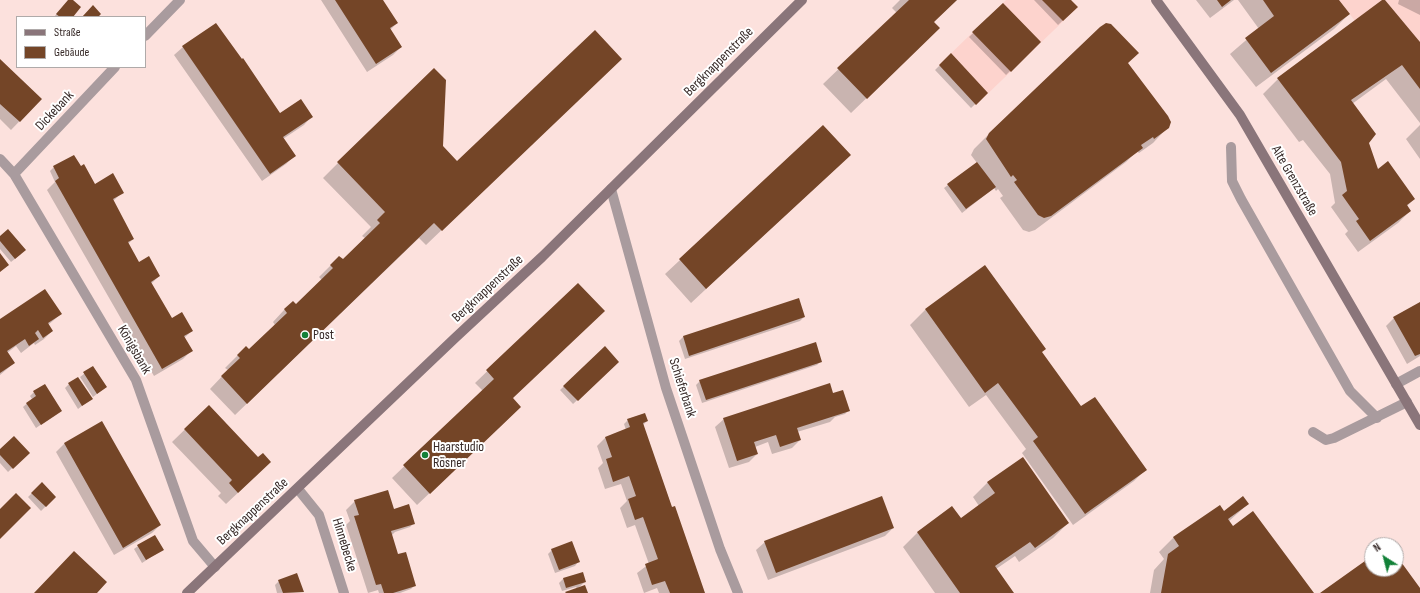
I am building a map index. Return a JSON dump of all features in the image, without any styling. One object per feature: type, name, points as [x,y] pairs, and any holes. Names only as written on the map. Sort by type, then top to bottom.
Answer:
[{"type":"street","points":[[146,35],[180,0]]},
{"type":"street","name":"Bergknappenstraße","points":[[187,593],[449,344],[542,258],[802,0]]},
{"type":"street","name":"Alte Grenzstraße","points":[[1156,0],[1240,115],[1420,425]]},
{"type":"street","name":"Dickebank","points":[[14,174],[115,68]]},
{"type":"street","points":[[1231,147],[1232,180],[1241,199],[1350,391],[1377,418]]},
{"type":"street","name":"Königsbank","points":[[0,159],[14,174],[136,380],[193,541],[215,566]]},
{"type":"street","name":"Schieferbank","points":[[611,189],[666,388],[720,549],[738,593]]},
{"type":"street","points":[[1396,384],[1420,371]]},
{"type":"street","points":[[1313,432],[1326,440],[1334,438],[1407,402]]},
{"type":"street","name":"Hinnebecke","points":[[298,489],[319,515],[344,593]]},
{"type":"shaded area","points":[[1006,0],[1071,0],[1078,7],[976,105],[939,65]]},
{"type":"shaded area","points":[[1339,0],[1382,0],[1355,21]]},
{"type":"shaded area","points":[[1385,0],[1420,0],[1420,42]]},
{"type":"building","points":[[68,0],[73,0],[81,7],[74,16],[59,16],[56,14]]},
{"type":"building","points":[[335,0],[383,0],[398,23],[390,28],[402,47],[376,64]]},
{"type":"building","points":[[909,0],[957,0],[934,22],[940,28],[867,99],[837,68]]},
{"type":"building","points":[[1042,0],[1071,0],[1078,7],[1063,21]]},
{"type":"building","points":[[1217,0],[1231,0],[1222,7]]},
{"type":"building","points":[[1263,0],[1339,0],[1350,14],[1271,73],[1245,38],[1274,16]]},
{"type":"building","points":[[1382,0],[1385,0],[1420,42],[1420,89],[1402,65],[1351,100],[1376,134],[1369,143],[1378,169],[1388,161],[1415,199],[1407,205],[1411,211],[1370,241],[1356,221],[1359,219],[1342,195],[1347,191],[1341,162],[1277,78]]},
{"type":"building","points":[[1003,3],[1041,42],[1011,72],[972,32]]},
{"type":"building","points":[[93,5],[101,14],[99,16],[83,16]]},
{"type":"building","points":[[216,23],[242,59],[243,58],[280,113],[301,99],[313,117],[283,137],[296,156],[270,174],[182,46]]},
{"type":"building","points":[[1106,23],[1111,24],[1139,53],[1128,63],[1171,122],[1169,128],[1154,139],[1153,137],[1141,145],[1143,148],[1051,216],[1044,218],[1038,215],[1014,182],[1017,180],[1013,175],[1011,177],[986,139],[989,133]]},
{"type":"building","points":[[595,30],[622,59],[442,231],[434,223],[247,404],[221,376],[240,358],[237,355],[246,346],[249,349],[287,313],[284,309],[293,301],[296,304],[333,268],[330,265],[339,256],[343,259],[380,223],[377,220],[385,212],[337,162],[434,68],[446,80],[443,146],[457,161]]},
{"type":"building","points":[[951,53],[988,93],[976,105],[939,65]]},
{"type":"building","points":[[0,59],[42,99],[20,122],[0,104]]},
{"type":"building","points":[[823,125],[851,155],[706,289],[679,259]]},
{"type":"building","points":[[74,155],[81,166],[84,164],[95,184],[113,173],[124,193],[113,199],[134,239],[128,242],[139,262],[149,256],[160,276],[151,282],[172,318],[182,312],[193,331],[184,336],[193,351],[162,369],[55,181],[59,178],[53,166]]},
{"type":"building","points":[[977,162],[996,187],[966,209],[947,184]]},
{"type":"building","points":[[8,229],[26,250],[15,259],[0,241],[0,236]]},
{"type":"building","points":[[0,253],[9,265],[0,272]]},
{"type":"building","points":[[985,265],[1046,349],[1042,352],[1081,406],[1095,397],[1147,470],[1085,514],[1033,441],[1038,437],[998,383],[985,393],[925,309]]},
{"type":"building","points":[[578,283],[605,311],[513,398],[521,407],[430,494],[403,465],[494,379],[486,370]]},
{"type":"building","points":[[45,289],[62,314],[48,323],[53,331],[43,338],[38,330],[35,333],[39,339],[29,346],[25,339],[7,351],[15,363],[0,373],[0,319]]},
{"type":"building","points":[[799,298],[805,317],[689,356],[683,336]]},
{"type":"building","points":[[1420,302],[1420,354],[1415,356],[1393,317]]},
{"type":"building","points":[[816,342],[822,362],[706,400],[699,380]]},
{"type":"building","points":[[605,346],[619,362],[578,401],[563,386]]},
{"type":"building","points":[[93,366],[107,387],[97,394],[83,372]]},
{"type":"building","points":[[78,377],[93,399],[82,406],[68,383]]},
{"type":"building","points":[[830,383],[833,393],[843,390],[850,411],[797,428],[801,440],[780,447],[776,435],[754,442],[758,454],[737,461],[723,418]]},
{"type":"building","points":[[45,384],[62,411],[41,425],[26,403],[36,396],[33,391]]},
{"type":"building","points":[[209,405],[258,457],[263,453],[271,462],[238,493],[229,483],[232,480],[184,429]]},
{"type":"building","points":[[645,413],[648,421],[643,423],[672,507],[675,506],[705,593],[670,593],[665,581],[652,585],[645,564],[658,559],[643,517],[635,520],[628,499],[636,496],[629,476],[613,482],[606,459],[612,457],[605,437],[630,427],[627,419]]},
{"type":"building","points":[[102,421],[161,525],[123,548],[64,443]]},
{"type":"building","points":[[14,436],[30,453],[13,469],[0,455],[0,449]]},
{"type":"building","points":[[1023,457],[1069,523],[1035,548],[1030,542],[995,566],[1014,593],[960,593],[917,532],[952,506],[961,518],[995,493],[987,482]]},
{"type":"building","points":[[42,482],[56,497],[46,507],[31,493]]},
{"type":"building","points":[[388,490],[394,509],[409,504],[415,524],[391,531],[398,554],[406,552],[416,586],[393,593],[384,593],[381,584],[376,585],[354,516],[359,515],[354,500]]},
{"type":"building","points":[[16,493],[31,508],[0,539],[0,509]]},
{"type":"building","points":[[882,496],[894,528],[776,573],[764,541]]},
{"type":"building","points":[[1243,496],[1249,504],[1228,519],[1233,526],[1253,511],[1314,593],[1161,593],[1168,554],[1179,546],[1173,537],[1220,505],[1224,511]]},
{"type":"building","points":[[155,535],[164,550],[146,560],[137,545]]},
{"type":"building","points":[[572,541],[580,562],[559,570],[551,549]]},
{"type":"building","points":[[74,551],[107,582],[97,593],[34,593]]},
{"type":"building","points":[[1364,562],[1364,577],[1404,577],[1404,566],[1420,588],[1420,593],[1320,593]]},
{"type":"building","points":[[583,572],[586,582],[566,588],[563,578]]},
{"type":"building","points":[[297,573],[304,592],[283,593],[278,580]]},
{"type":"building","points":[[585,585],[588,593],[565,592]]},
{"type":"place","name":"Post","points":[[305,335]]},
{"type":"place","name":"Haarstudio Rösner","points":[[425,455]]}]
